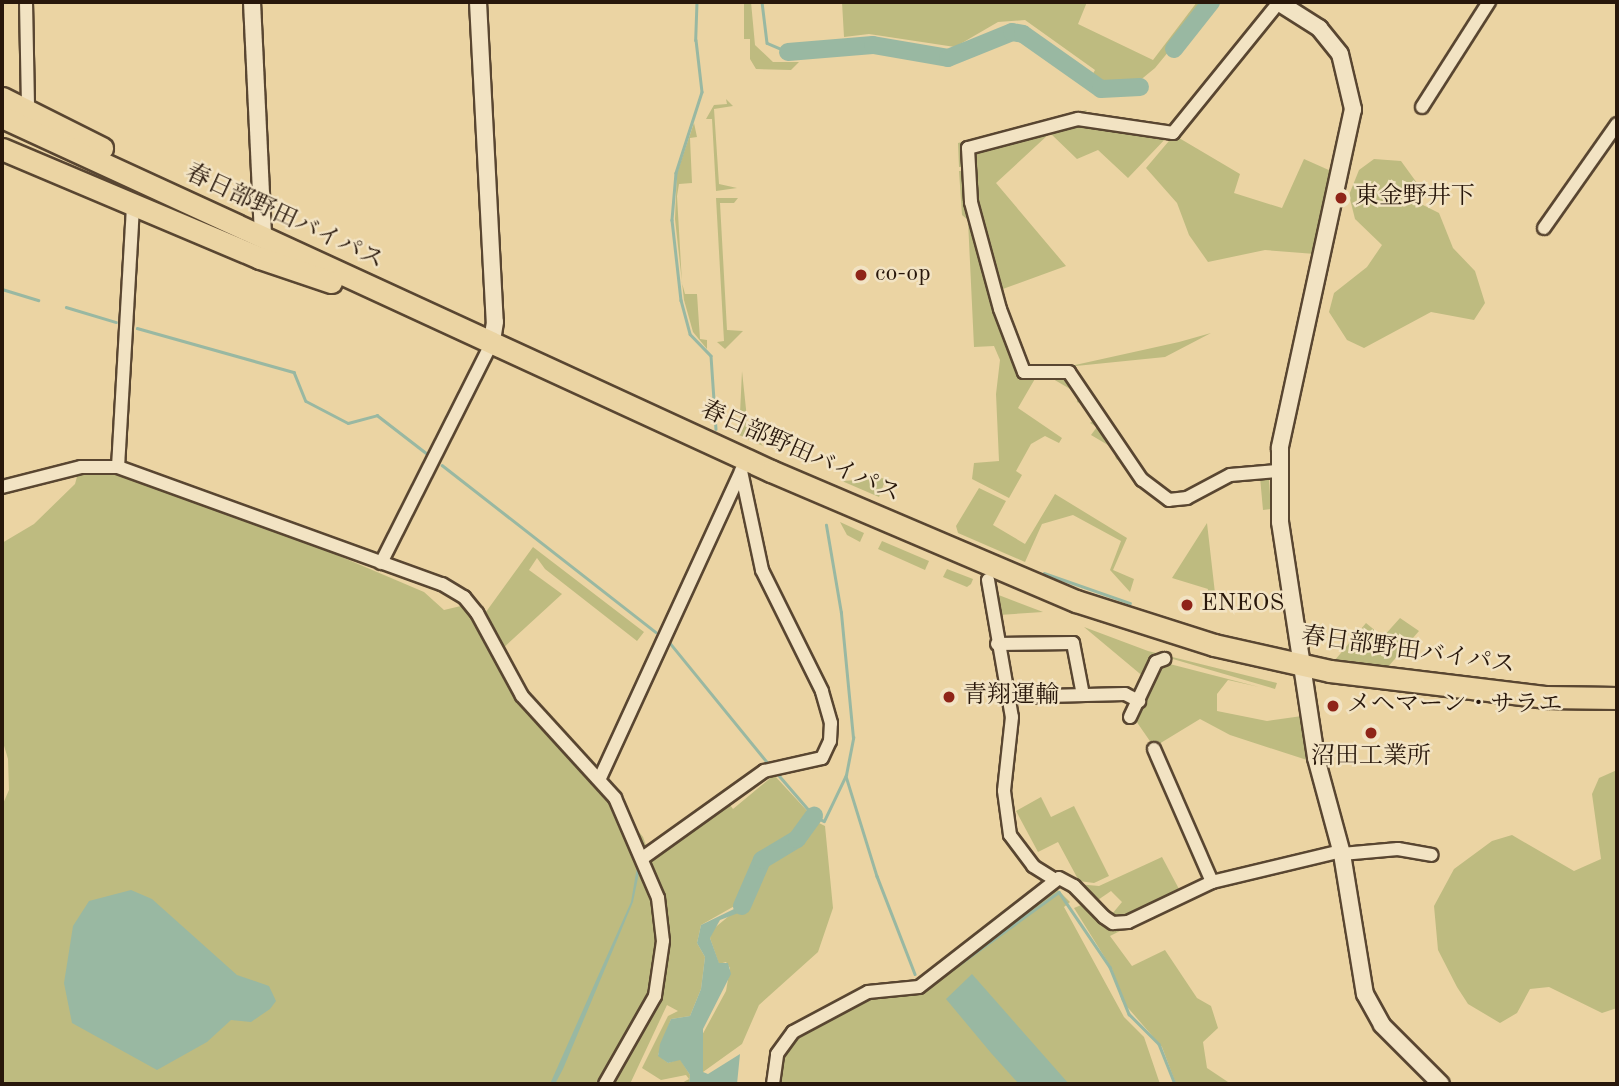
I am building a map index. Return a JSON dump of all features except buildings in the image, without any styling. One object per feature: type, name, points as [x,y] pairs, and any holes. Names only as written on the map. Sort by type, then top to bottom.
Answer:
[{"type":"highway","points":[[2,98],[167,180],[263,237]]},
{"type":"highway","name":"春日部野田バイパス","points":[[2,117],[263,237],[489,348],[988,580],[1152,640],[1427,698],[1617,711]]},
{"type":"highway","name":"春日部野田バイパス","points":[[2,131],[331,282],[489,348]]},
{"type":"highway","points":[[2,149],[331,282]]},
{"type":"highway","name":"春日部野田バイパス","points":[[744,465],[1076,601],[1305,672],[1440,687],[1617,698]]},
{"type":"street","points":[[26,2],[28,111]]},
{"type":"street","points":[[252,2],[263,237]]},
{"type":"street","points":[[381,563],[489,348],[495,322],[478,2]]},
{"type":"street","points":[[1277,471],[1230,475],[1187,498],[1168,500],[1142,480],[1069,372],[1024,372],[1000,309],[971,202],[968,148],[1079,119],[1173,133],[1279,2],[1319,28],[1340,54],[1353,110],[1277,471],[1280,522],[1319,773],[1342,853],[1363,986],[1371,1009],[1441,1084]]},
{"type":"street","points":[[1422,107],[1489,2]]},
{"type":"street","points":[[1544,228],[1617,124]]},
{"type":"street","points":[[118,467],[133,204]]},
{"type":"street","points":[[600,778],[744,465]]},
{"type":"street","points":[[644,858],[764,771],[822,758],[830,741],[822,691],[762,570],[744,465]]},
{"type":"street","points":[[2,487],[81,467],[118,467],[381,563],[464,597],[477,613],[522,696],[600,778],[615,798],[644,858],[661,917],[662,969],[655,996],[605,1084]]},
{"type":"street","points":[[988,580],[997,644],[1013,717],[1004,791],[1010,835],[1034,866],[1055,880]]},
{"type":"street","points":[[997,644],[1073,643],[1083,695]]},
{"type":"street","points":[[1130,718],[1156,662],[1164,659]]},
{"type":"street","points":[[1008,697],[1125,694],[1139,701]]},
{"type":"street","points":[[1154,749],[1212,882]]},
{"type":"street","points":[[773,1084],[777,1054],[793,1032],[868,992],[919,987],[1055,880],[1065,879],[1113,923],[1128,922],[1212,882],[1342,853],[1398,849],[1431,855]]},
{"type":"shaded area","points":[[744,2],[751,2],[755,45],[773,62],[799,62],[791,70],[756,69],[750,59],[750,39],[744,39]]},
{"type":"shaded area","points":[[842,2],[1087,2],[1078,24],[1153,60],[1197,2],[1206,6],[1155,68],[1138,82],[1114,85],[1090,79],[1095,70],[1025,20],[998,22],[955,47],[869,34],[844,37]]},
{"type":"shaded area","points":[[726,99],[733,106],[714,109],[719,184],[737,188],[716,191],[712,119],[706,119],[714,105],[727,104]]},
{"type":"shaded area","points":[[1087,110],[1083,115],[964,145],[965,167],[959,167],[958,143]]},
{"type":"shaded area","points":[[1082,121],[1169,135],[1128,178],[1098,150],[1077,159],[1050,133],[996,183],[1066,266],[1000,290],[975,200],[973,151]]},
{"type":"shaded area","points":[[694,123],[697,137],[690,138],[692,183],[679,184],[677,196],[682,281],[675,219],[677,173]]},
{"type":"shaded area","points":[[1174,135],[1240,174],[1234,193],[1282,208],[1304,159],[1331,171],[1315,254],[1265,250],[1208,262],[1189,235],[1177,203],[1146,168]]},
{"type":"shaded area","points":[[1374,159],[1401,161],[1417,183],[1421,204],[1439,213],[1453,248],[1475,271],[1485,303],[1474,320],[1431,312],[1364,348],[1347,340],[1329,312],[1334,293],[1367,267],[1382,245],[1355,219],[1349,195],[1359,170]]},
{"type":"shaded area","points":[[959,171],[966,171],[968,202],[997,310],[1023,376],[1064,375],[1088,407],[1077,402],[1077,393],[1053,379],[1036,377],[1018,408],[1062,438],[1059,443],[1045,436],[1031,444],[1016,471],[1022,475],[1009,498],[972,479],[974,463],[999,461],[996,394],[1000,360],[994,346],[974,347],[968,220],[962,215]]},
{"type":"shaded area","points":[[716,198],[738,198],[734,203],[720,203],[727,330],[743,331],[725,349],[717,342],[724,341]]},
{"type":"shaded area","points":[[682,284],[685,294],[697,294],[700,339],[707,340],[707,349],[693,332]]},
{"type":"shaded area","points":[[1211,333],[1165,357],[1066,367],[1179,342]]},
{"type":"shaded area","points":[[742,371],[748,428],[763,446],[739,435]]},
{"type":"shaded area","points":[[1094,420],[1129,466],[1116,459],[1113,448],[1091,435],[1097,427],[1090,423]]},
{"type":"shaded area","points":[[101,463],[257,521],[424,592],[444,610],[465,605],[489,649],[517,674],[544,727],[593,773],[643,837],[651,859],[728,802],[733,809],[774,775],[810,814],[797,830],[761,856],[738,904],[701,925],[697,943],[705,957],[701,989],[690,1016],[671,1019],[658,1055],[668,1063],[680,1059],[690,1075],[689,1084],[680,1084],[689,1079],[686,1075],[661,1080],[642,1068],[668,1016],[678,1011],[667,1005],[630,1084],[610,1084],[662,983],[666,928],[652,871],[659,970],[645,1008],[601,1084],[2,1084],[2,806],[9,790],[8,759],[2,739],[2,543],[34,524],[75,484],[78,473],[88,474]]},
{"type":"shaded area","points":[[1260,477],[1269,480],[1271,509],[1263,510]]},
{"type":"shaded area","points":[[886,478],[879,497],[842,481]]},
{"type":"shaded area","points":[[979,488],[1006,501],[993,525],[1025,544],[1055,494],[1127,538],[1113,570],[1134,579],[1130,592],[1110,570],[1121,541],[1073,515],[1042,524],[1025,562],[958,533],[956,526]]},
{"type":"shaded area","points":[[840,522],[864,533],[860,542],[847,535]]},
{"type":"shaded area","points":[[1207,523],[1216,602],[1206,600],[1208,589],[1172,578]]},
{"type":"shaded area","points":[[882,541],[929,561],[925,570],[878,549]]},
{"type":"shaded area","points":[[533,547],[644,632],[637,641],[545,569],[537,558],[529,570],[562,594],[501,650],[483,616]]},
{"type":"shaded area","points":[[947,569],[973,579],[971,584],[967,587],[943,577]]},
{"type":"shaded area","points":[[996,594],[1043,612],[999,615]]},
{"type":"shaded area","points":[[1400,618],[1419,631],[1387,668],[1335,660],[1366,623],[1383,637]]},
{"type":"shaded area","points":[[1084,627],[1148,651],[1277,683],[1275,689],[1166,657],[1144,668],[1145,678]]},
{"type":"shaded area","points":[[1162,662],[1259,687],[1228,680],[1217,694],[1217,711],[1267,721],[1302,716],[1307,760],[1230,735],[1200,719],[1154,747],[1134,718]]},
{"type":"shaded area","points":[[1617,770],[1617,1008],[1602,1013],[1549,987],[1530,989],[1517,1013],[1500,1023],[1468,1004],[1457,987],[1438,950],[1434,906],[1454,869],[1492,841],[1512,835],[1574,871],[1601,859],[1592,794],[1599,778]]},
{"type":"shaded area","points":[[1041,797],[1051,817],[1074,806],[1109,876],[1094,883],[1079,881],[1058,842],[1038,852],[1016,811]]},
{"type":"shaded area","points":[[815,821],[825,826],[833,908],[818,952],[759,1005],[742,1044],[703,1072],[700,1039],[726,991],[730,968],[726,962],[719,964],[710,938],[712,930],[752,897],[765,863],[794,845]]},
{"type":"shaded area","points":[[1162,857],[1179,889],[1120,917],[1112,914],[1122,902],[1111,891],[1095,902],[1077,884],[1099,886]]},
{"type":"shaded area","points":[[637,867],[640,868],[633,902],[563,1069],[555,1084],[550,1084],[631,902]]},
{"type":"shaded area","points":[[757,885],[741,912],[720,920],[710,938],[719,963],[728,963],[731,974],[703,1029],[703,1072],[708,1074],[740,1054],[737,1084],[689,1084],[690,1075],[680,1060],[668,1063],[658,1056],[660,1044],[671,1019],[690,1016],[701,989],[705,957],[697,943],[701,925],[734,909],[750,886]]},
{"type":"shaded area","points":[[1056,888],[1070,902],[1064,907],[1124,1017],[1144,1037],[1160,1084],[777,1084],[780,1059],[796,1035],[873,995],[925,991],[930,982]]},
{"type":"shaded area","points":[[131,890],[152,899],[237,975],[269,986],[276,1001],[270,1009],[251,1022],[231,1020],[207,1042],[157,1070],[72,1023],[64,983],[73,926],[89,901]]},
{"type":"shaded area","points":[[1086,903],[1126,928],[1110,936],[1132,966],[1165,950],[1197,998],[1211,1006],[1218,1028],[1203,1042],[1207,1068],[1231,1084],[1176,1084],[1162,1047],[1122,1001],[1112,969],[1074,908]]},
{"type":"shaded area","points":[[972,974],[1069,1084],[1019,1084],[991,1053],[946,999]]},
{"type":"waterway","points":[[697,2],[696,40],[702,92],[676,173],[672,220],[681,300],[690,334],[711,356],[716,429]]},
{"type":"waterway","points":[[762,2],[767,43],[788,52]]},
{"type":"waterway","points":[[1174,49],[1211,2]]},
{"type":"waterway","points":[[788,52],[873,45],[948,58],[1012,32],[1023,34],[1101,89],[1140,87]]},
{"type":"waterway","points":[[2,289],[38,300]]},
{"type":"waterway","points":[[66,307],[116,322]]},
{"type":"waterway","points":[[137,328],[294,372],[306,401],[348,423],[377,415],[430,456]]},
{"type":"waterway","points":[[442,465],[656,632]]},
{"type":"waterway","points":[[777,773],[814,816],[824,821],[846,775],[853,738],[841,613],[826,525]]},
{"type":"waterway","points":[[1044,573],[1130,603]]},
{"type":"waterway","points":[[670,643],[767,762]]},
{"type":"waterway","points":[[846,776],[877,876],[915,974]]},
{"type":"waterway","points":[[742,906],[762,860],[797,839],[814,816]]},
{"type":"waterway","points":[[929,986],[1059,892],[1110,967],[1129,1014],[1159,1044],[1175,1084]]},
{"type":"place","name":"東金野井下","points":[[1341,198]]},
{"type":"place","name":"co-op","points":[[861,275]]},
{"type":"place","name":"ENEOS","points":[[1187,605]]},
{"type":"place","name":"青翔運輸","points":[[949,697]]},
{"type":"place","name":"メヘマーン・サラエ","points":[[1333,706]]},
{"type":"place","name":"沼田工業所","points":[[1371,733]]}]
